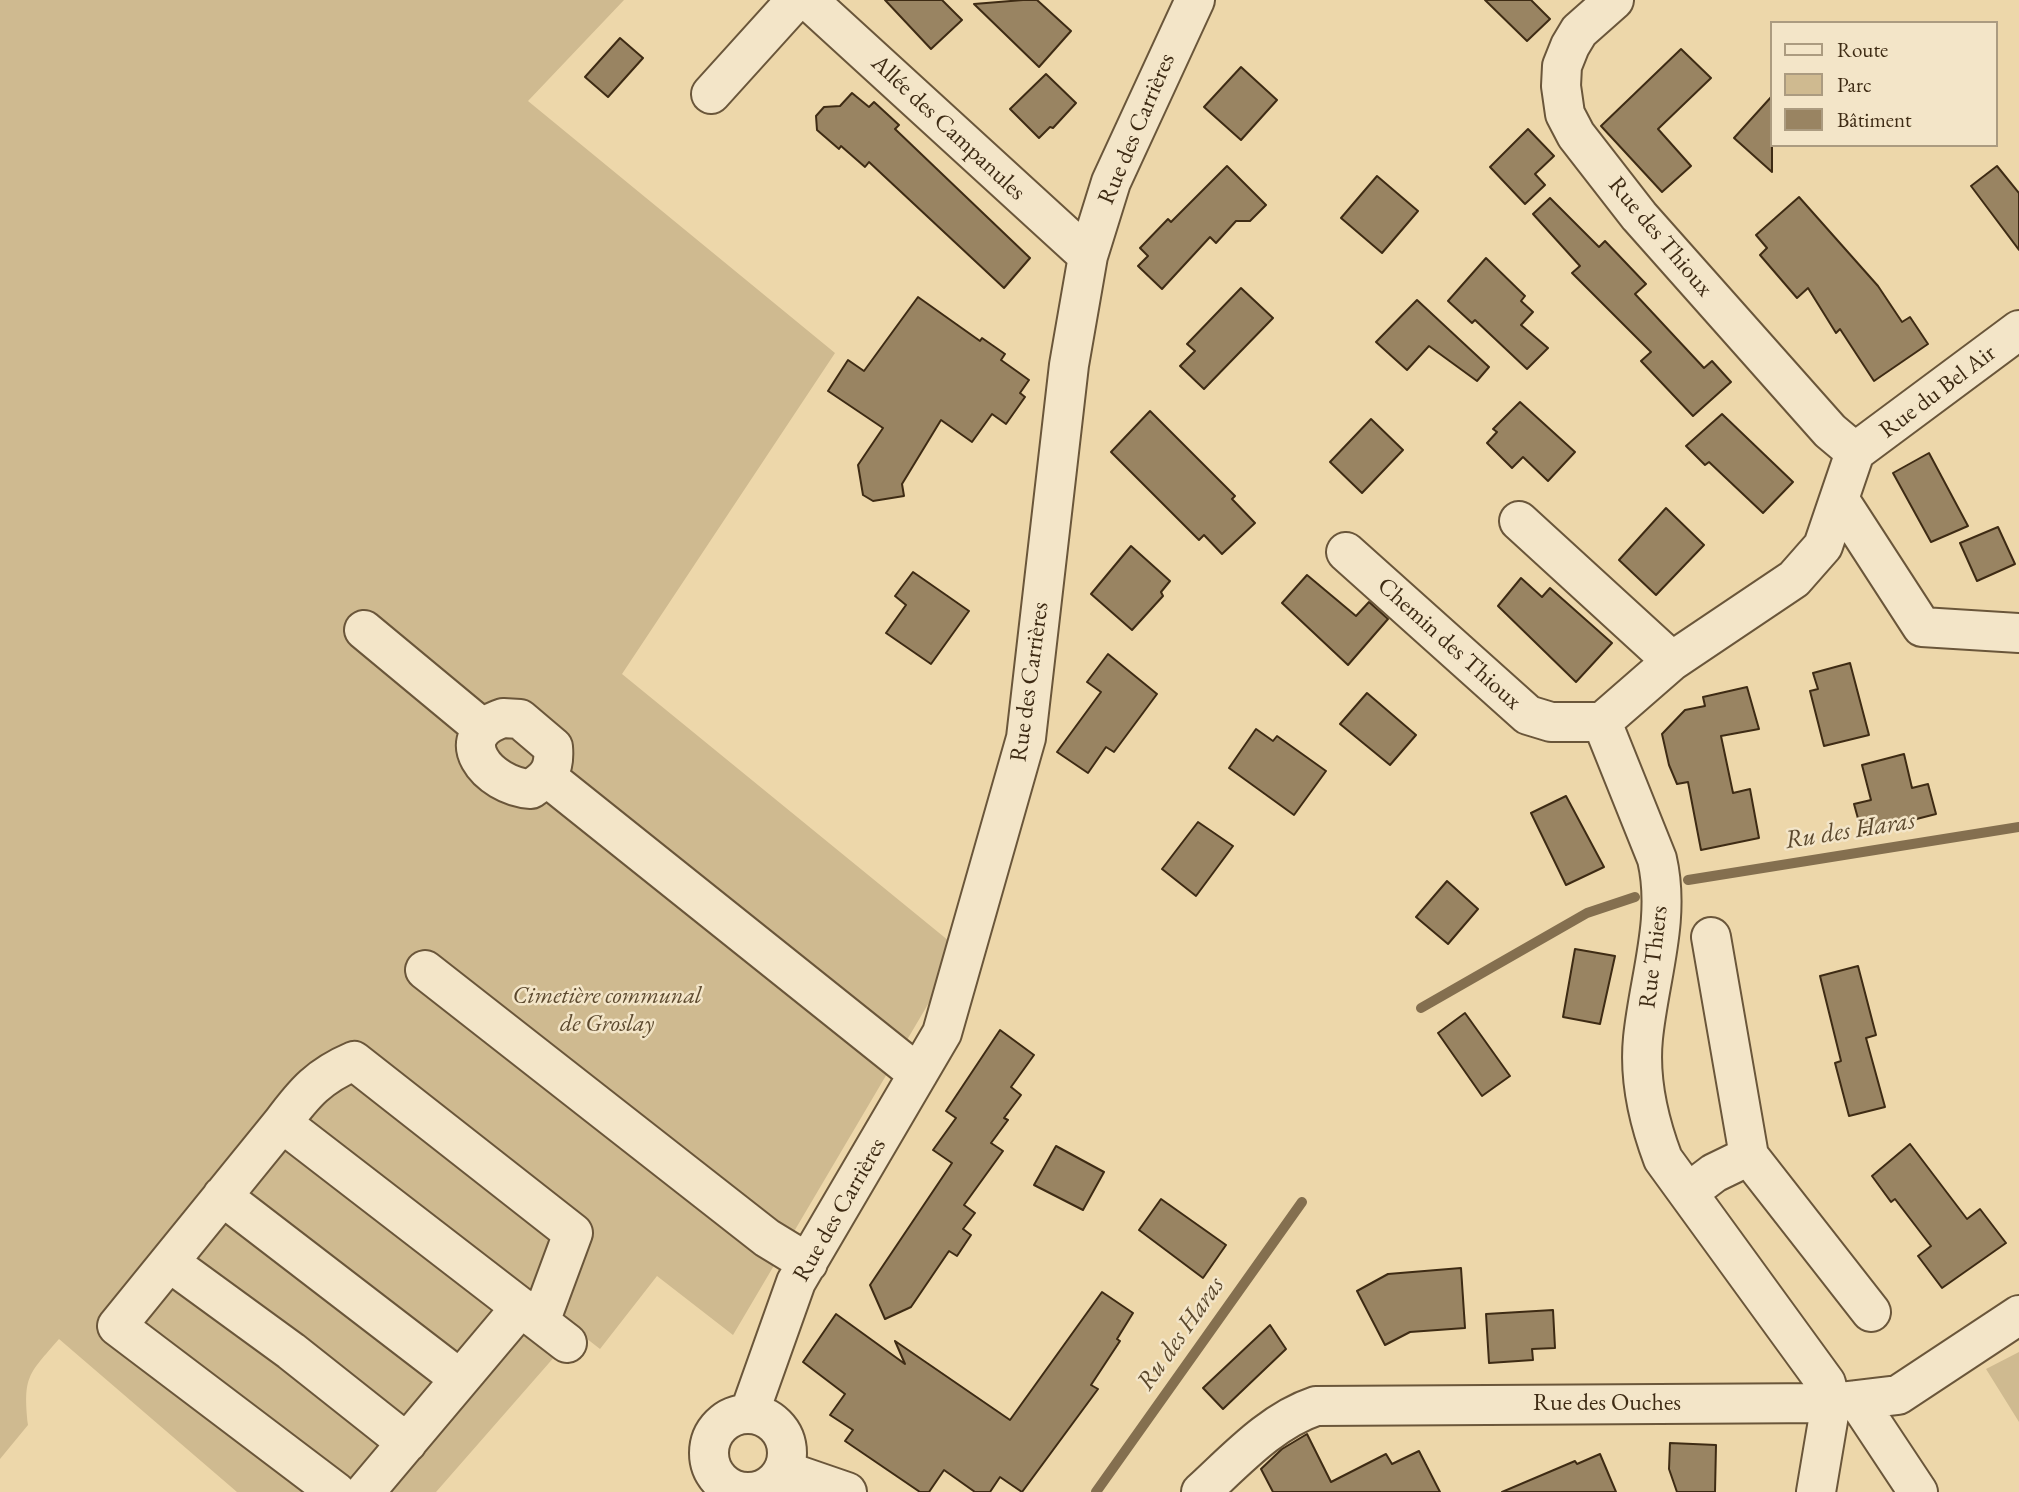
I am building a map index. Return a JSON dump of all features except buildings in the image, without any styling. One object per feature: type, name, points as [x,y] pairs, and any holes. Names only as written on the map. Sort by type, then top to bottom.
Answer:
[{"type":"street","points":[[711,94],[796,0]]},
{"type":"street","name":"Allée des Campanules","points":[[808,0],[1088,256]]},
{"type":"street","name":"Rue des Carrières","points":[[749,1414],[796,1282],[942,1034],[1026,738],[1069,365],[1088,256],[1111,182],[1195,0]]},
{"type":"street","name":"Rue des Thioux","points":[[1614,0],[1579,31],[1562,66],[1561,86],[1565,114],[1576,135],[1648,226],[1830,431],[1855,452]]},
{"type":"street","name":"Rue du Bel Air","points":[[1855,452],[2019,330]]},
{"type":"street","points":[[1602,722],[1672,662],[1794,579],[1823,546],[1841,502],[1855,452]]},
{"type":"street","points":[[1841,502],[1922,627],[2019,633]]},
{"type":"street","points":[[1519,521],[1672,662]]},
{"type":"street","name":"Chemin des Thioux","points":[[1346,552],[1528,715],[1551,722],[1602,722]]},
{"type":"street","points":[[364,630],[482,728],[486,723],[503,718],[520,719],[541,734],[553,747],[554,763],[548,778],[918,1074]]},
{"type":"street","name":"Rue Thiers","points":[[1602,722],[1657,859],[1662,882],[1663,912],[1643,1041],[1644,1080],[1652,1129],[1663,1159],[1826,1383],[1918,1492]]},
{"type":"street","points":[[1711,937],[1749,1156],[1871,1312]]},
{"type":"street","points":[[425,970],[757,1230],[808,1263]]},
{"type":"street","points":[[336,1492],[117,1326],[305,1092],[326,1073],[354,1061],[573,1233],[542,1324],[460,1379],[365,1492]]},
{"type":"street","points":[[282,1123],[542,1324]]},
{"type":"street","points":[[1689,1192],[1714,1172],[1749,1156]]},
{"type":"street","points":[[222,1196],[460,1379]]},
{"type":"street","points":[[169,1262],[291,1351],[407,1443]]},
{"type":"street","name":"Rue des Ouches","points":[[1201,1492],[1272,1430],[1294,1414],[1317,1406],[1844,1402],[1898,1395],[2019,1315]]},
{"type":"street","points":[[1816,1492],[1844,1402]]},
{"type":"street","points":[[749,1414],[773,1423],[781,1433],[787,1458],[783,1470],[767,1487],[756,1492],[717,1488],[710,1463],[712,1439],[726,1421],[749,1414]]},
{"type":"street","points":[[783,1470],[847,1492]]},
{"type":"green space","name":"Cimetière communal de Groslay","points":[[0,0],[624,0],[528,101],[835,353],[622,674],[960,950],[733,1335],[657,1276],[600,1349],[577,1331],[436,1492],[237,1492],[59,1339],[30,1377],[26,1396],[28,1425],[0,1459]]},
{"type":"green space","points":[[2019,1352],[2019,1422],[1986,1369]]},
{"type":"waterway","name":"Ru des Haras","points":[[1688,880],[2019,827]]},
{"type":"waterway","name":"Ru des Haras","points":[[1421,1008],[1587,913],[1635,897]]},
{"type":"waterway","name":"Ru des Haras","points":[[1096,1492],[1302,1202]]}]
